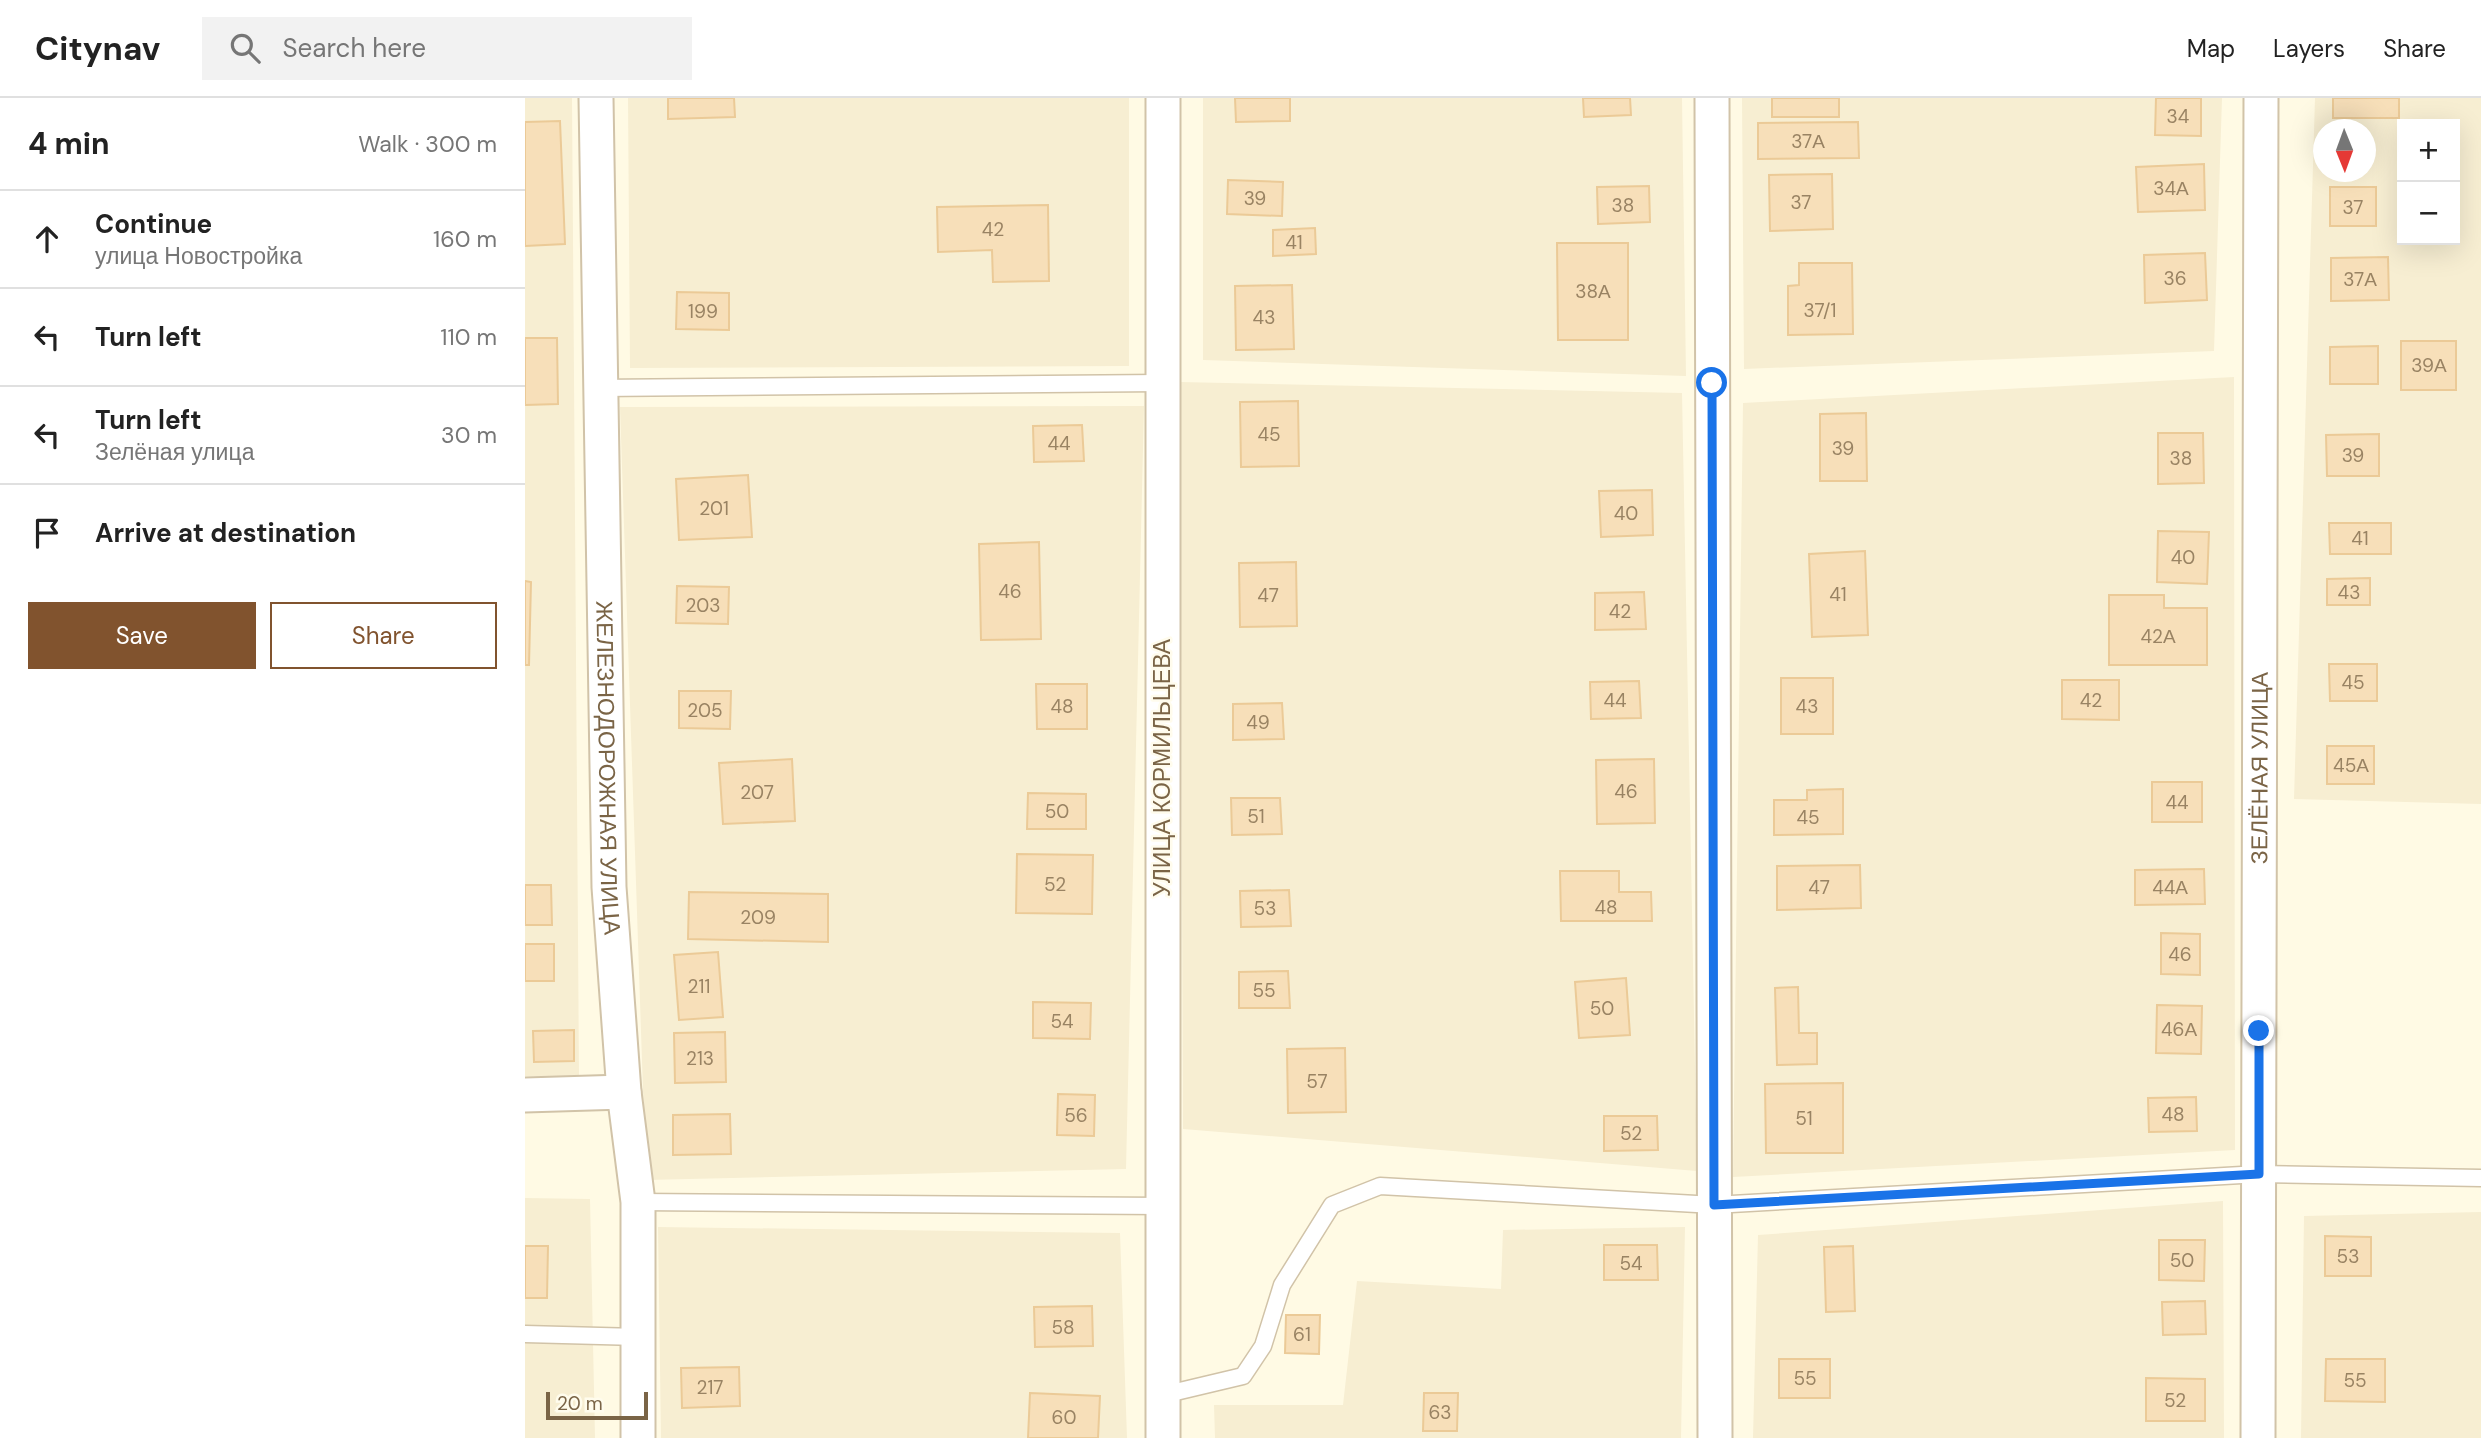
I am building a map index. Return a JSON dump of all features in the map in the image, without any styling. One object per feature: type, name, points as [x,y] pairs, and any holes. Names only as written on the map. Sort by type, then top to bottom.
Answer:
[{"type":"street","name":"ЖЕЛЕЗНОДОРОЖНАЯ УЛИЦА","points":[[596,98],[598,388],[609,887],[624,1092],[638,1202],[638,1438]]},
{"type":"street","name":"УЛИЦА КОРМИЛЬЦЕВА","points":[[1163,98],[1163,1438]]},
{"type":"street","points":[[1712,98],[1715,1438]]},
{"type":"street","name":"ЗЕЛЁНАЯ УЛИЦА","points":[[2258,1438],[2261,98]]},
{"type":"street","points":[[525,1095],[624,1092]]},
{"type":"lane","points":[[598,388],[1161,383]]},
{"type":"lane","points":[[1163,1395],[1243,1376],[1263,1346],[1282,1285],[1332,1205],[1380,1185],[1714,1205],[2259,1174],[2481,1178]]},
{"type":"lane","points":[[638,1202],[1163,1206]]},
{"type":"lane","points":[[525,1335],[638,1337]]},
{"type":"shaded area","points":[[525,98],[572,98],[579,1077],[525,1076]]},
{"type":"shaded area","points":[[628,98],[1129,98],[1129,366],[630,368]]},
{"type":"shaded area","points":[[1203,98],[1682,98],[1686,376],[1203,360]]},
{"type":"shaded area","points":[[1742,98],[2222,98],[2214,351],[1744,369]]},
{"type":"shaded area","points":[[2315,98],[2481,98],[2481,804],[2294,799],[2313,165],[2313,182],[2376,182],[2376,119],[2314,119]]},
{"type":"shaded area","points":[[2234,377],[2235,1150],[1733,1177],[1743,403]]},
{"type":"shaded area","points":[[1180,382],[1682,393],[1697,1171],[1183,1129]]},
{"type":"shaded area","points":[[1144,406],[1126,1169],[646,1180],[620,407]]},
{"type":"shaded area","points":[[525,1198],[590,1199],[595,1438],[525,1438]]},
{"type":"shaded area","points":[[2223,1201],[2224,1438],[1753,1438],[1758,1235]]},
{"type":"shaded area","points":[[2481,1212],[2481,1438],[2301,1438],[2304,1216]]},
{"type":"shaded area","points":[[658,1227],[1120,1233],[1127,1438],[661,1438]]},
{"type":"shaded area","points":[[1685,1227],[1681,1438],[1215,1438],[1214,1405],[1343,1405],[1357,1281],[1501,1289],[1503,1230]]},
{"type":"building","points":[[668,98],[734,98],[735,117],[668,119]]},
{"type":"building","points":[[1235,98],[1290,98],[1290,121],[1236,122]]},
{"type":"building","points":[[1583,98],[1630,98],[1631,115],[1584,117]]},
{"type":"building","points":[[1772,98],[1839,98],[1839,117],[1772,117]]},
{"type":"building","points":[[2156,98],[2201,98],[2201,136],[2155,135]]},
{"type":"building","points":[[2333,98],[2399,98],[2399,118],[2333,118]]},
{"type":"building","points":[[560,121],[565,244],[525,246],[525,122]]},
{"type":"building","points":[[1858,122],[1859,158],[1758,159],[1758,123]]},
{"type":"building","points":[[2204,164],[2205,210],[2138,212],[2136,167]]},
{"type":"building","points":[[1832,174],[1833,229],[1770,231],[1769,175]]},
{"type":"building","points":[[1228,180],[1283,182],[1282,216],[1227,214]]},
{"type":"building","points":[[1649,186],[1650,222],[1598,224],[1597,187]]},
{"type":"building","points":[[2330,187],[2376,187],[2376,226],[2330,226]]},
{"type":"building","points":[[1048,205],[1049,281],[993,282],[992,250],[938,252],[937,207]]},
{"type":"building","points":[[1315,228],[1316,254],[1273,256],[1273,230]]},
{"type":"building","points":[[1557,243],[1628,243],[1628,340],[1558,340]]},
{"type":"building","points":[[2205,253],[2207,300],[2145,303],[2144,255]]},
{"type":"building","points":[[2388,257],[2389,300],[2331,301],[2331,258]]},
{"type":"building","points":[[1799,263],[1852,263],[1853,334],[1788,335],[1788,286],[1799,285]]},
{"type":"building","points":[[1292,285],[1294,349],[1236,350],[1235,286]]},
{"type":"building","points":[[677,292],[729,293],[729,330],[676,329]]},
{"type":"building","points":[[525,338],[557,338],[558,404],[525,405]]},
{"type":"building","points":[[2401,341],[2456,341],[2456,390],[2401,390]]},
{"type":"building","points":[[2378,346],[2378,384],[2330,384],[2330,347]]},
{"type":"building","points":[[1298,401],[1299,466],[1241,467],[1240,402]]},
{"type":"building","points":[[1866,413],[1867,481],[1820,481],[1820,414]]},
{"type":"building","points":[[1082,425],[1084,461],[1034,462],[1033,426]]},
{"type":"building","points":[[2158,433],[2203,433],[2204,483],[2158,484]]},
{"type":"building","points":[[2379,434],[2379,476],[2327,476],[2326,435]]},
{"type":"building","points":[[748,475],[752,537],[679,540],[676,479]]},
{"type":"building","points":[[1652,490],[1653,535],[1601,537],[1599,491]]},
{"type":"building","points":[[2329,523],[2391,523],[2391,554],[2330,554]]},
{"type":"building","points":[[2158,531],[2209,532],[2207,584],[2157,582]]},
{"type":"building","points":[[1039,542],[1041,639],[981,640],[979,544]]},
{"type":"building","points":[[1865,551],[1868,635],[1812,637],[1809,554]]},
{"type":"building","points":[[1296,562],[1297,626],[1240,627],[1239,563]]},
{"type":"building","points":[[2370,578],[2370,605],[2327,605],[2327,579]]},
{"type":"building","points":[[525,581],[531,582],[529,665],[525,665]]},
{"type":"building","points":[[677,586],[729,587],[728,624],[676,623]]},
{"type":"building","points":[[1644,592],[1646,629],[1595,630],[1595,593]]},
{"type":"building","points":[[2109,595],[2164,595],[2164,608],[2207,608],[2207,665],[2109,665]]},
{"type":"building","points":[[2329,664],[2377,664],[2377,701],[2330,701]]},
{"type":"building","points":[[1781,678],[1833,678],[1833,734],[1781,734]]},
{"type":"building","points":[[2062,680],[2119,680],[2119,720],[2062,719]]},
{"type":"building","points":[[1639,681],[1641,718],[1591,719],[1590,682]]},
{"type":"building","points":[[1036,684],[1087,684],[1087,729],[1037,729]]},
{"type":"building","points":[[679,691],[731,691],[730,729],[679,728]]},
{"type":"building","points":[[1282,703],[1284,739],[1233,740],[1233,704]]},
{"type":"building","points":[[2327,746],[2374,746],[2374,784],[2327,784]]},
{"type":"building","points":[[792,759],[795,821],[723,824],[719,763]]},
{"type":"building","points":[[1654,759],[1655,823],[1597,824],[1596,760]]},
{"type":"building","points":[[2152,782],[2202,782],[2202,822],[2152,822]]},
{"type":"building","points":[[1843,789],[1843,834],[1774,835],[1774,800],[1807,800],[1807,790]]},
{"type":"building","points":[[1028,793],[1086,794],[1086,829],[1027,829]]},
{"type":"building","points":[[1231,798],[1280,798],[1282,834],[1232,835]]},
{"type":"building","points":[[1017,854],[1093,855],[1092,914],[1016,913]]},
{"type":"building","points":[[1860,865],[1861,908],[1777,910],[1777,866]]},
{"type":"building","points":[[2204,869],[2205,904],[2135,905],[2135,870]]},
{"type":"building","points":[[1560,871],[1619,871],[1619,892],[1651,892],[1652,921],[1561,921]]},
{"type":"building","points":[[525,885],[551,885],[552,925],[525,925]]},
{"type":"building","points":[[1289,890],[1291,926],[1241,927],[1240,891]]},
{"type":"building","points":[[689,892],[828,894],[828,942],[688,939]]},
{"type":"building","points":[[2161,933],[2200,934],[2200,975],[2161,974]]},
{"type":"building","points":[[525,944],[554,944],[554,981],[525,981]]},
{"type":"building","points":[[718,952],[723,1017],[679,1020],[674,955]]},
{"type":"building","points":[[1288,971],[1290,1008],[1239,1008],[1239,972]]},
{"type":"building","points":[[1626,978],[1630,1035],[1579,1038],[1575,982]]},
{"type":"building","points":[[1798,987],[1799,1033],[1817,1033],[1817,1064],[1777,1065],[1775,988]]},
{"type":"building","points":[[1033,1002],[1091,1003],[1090,1039],[1033,1038]]},
{"type":"building","points":[[2157,1005],[2202,1006],[2201,1054],[2156,1053]]},
{"type":"building","points":[[574,1030],[574,1061],[534,1062],[533,1031]]},
{"type":"building","points":[[725,1032],[726,1082],[675,1083],[674,1033]]},
{"type":"building","points":[[1345,1048],[1346,1112],[1288,1113],[1287,1049]]},
{"type":"building","points":[[1843,1083],[1843,1153],[1766,1153],[1765,1084]]},
{"type":"building","points":[[1058,1094],[1095,1095],[1094,1136],[1057,1135]]},
{"type":"building","points":[[2196,1097],[2197,1131],[2149,1132],[2148,1098]]},
{"type":"building","points":[[730,1114],[731,1154],[673,1155],[673,1115]]},
{"type":"building","points":[[1604,1116],[1657,1116],[1658,1150],[1604,1151]]},
{"type":"building","points":[[2325,1236],[2371,1237],[2371,1276],[2325,1276]]},
{"type":"building","points":[[2159,1240],[2205,1240],[2204,1281],[2159,1280]]},
{"type":"building","points":[[1604,1245],[1657,1245],[1658,1280],[1604,1280]]},
{"type":"building","points":[[525,1246],[548,1246],[547,1298],[525,1298]]},
{"type":"building","points":[[1853,1246],[1855,1311],[1826,1312],[1824,1247]]},
{"type":"building","points":[[2205,1301],[2206,1334],[2163,1335],[2162,1302]]},
{"type":"building","points":[[1092,1306],[1093,1346],[1035,1347],[1034,1307]]},
{"type":"building","points":[[1286,1315],[1320,1315],[1319,1354],[1285,1353]]},
{"type":"building","points":[[1779,1359],[1830,1359],[1830,1398],[1779,1398]]},
{"type":"building","points":[[2326,1359],[2385,1359],[2385,1402],[2325,1401]]},
{"type":"building","points":[[739,1367],[740,1406],[682,1408],[681,1368]]},
{"type":"building","points":[[2146,1378],[2205,1379],[2205,1421],[2146,1421]]},
{"type":"building","points":[[1030,1393],[1100,1396],[1098,1438],[1028,1438]]},
{"type":"building","points":[[1424,1393],[1458,1393],[1457,1431],[1423,1431]]},
{"type":"route","points":[[1712,383],[1714,1205],[2259,1174],[2259,1031]]}]
